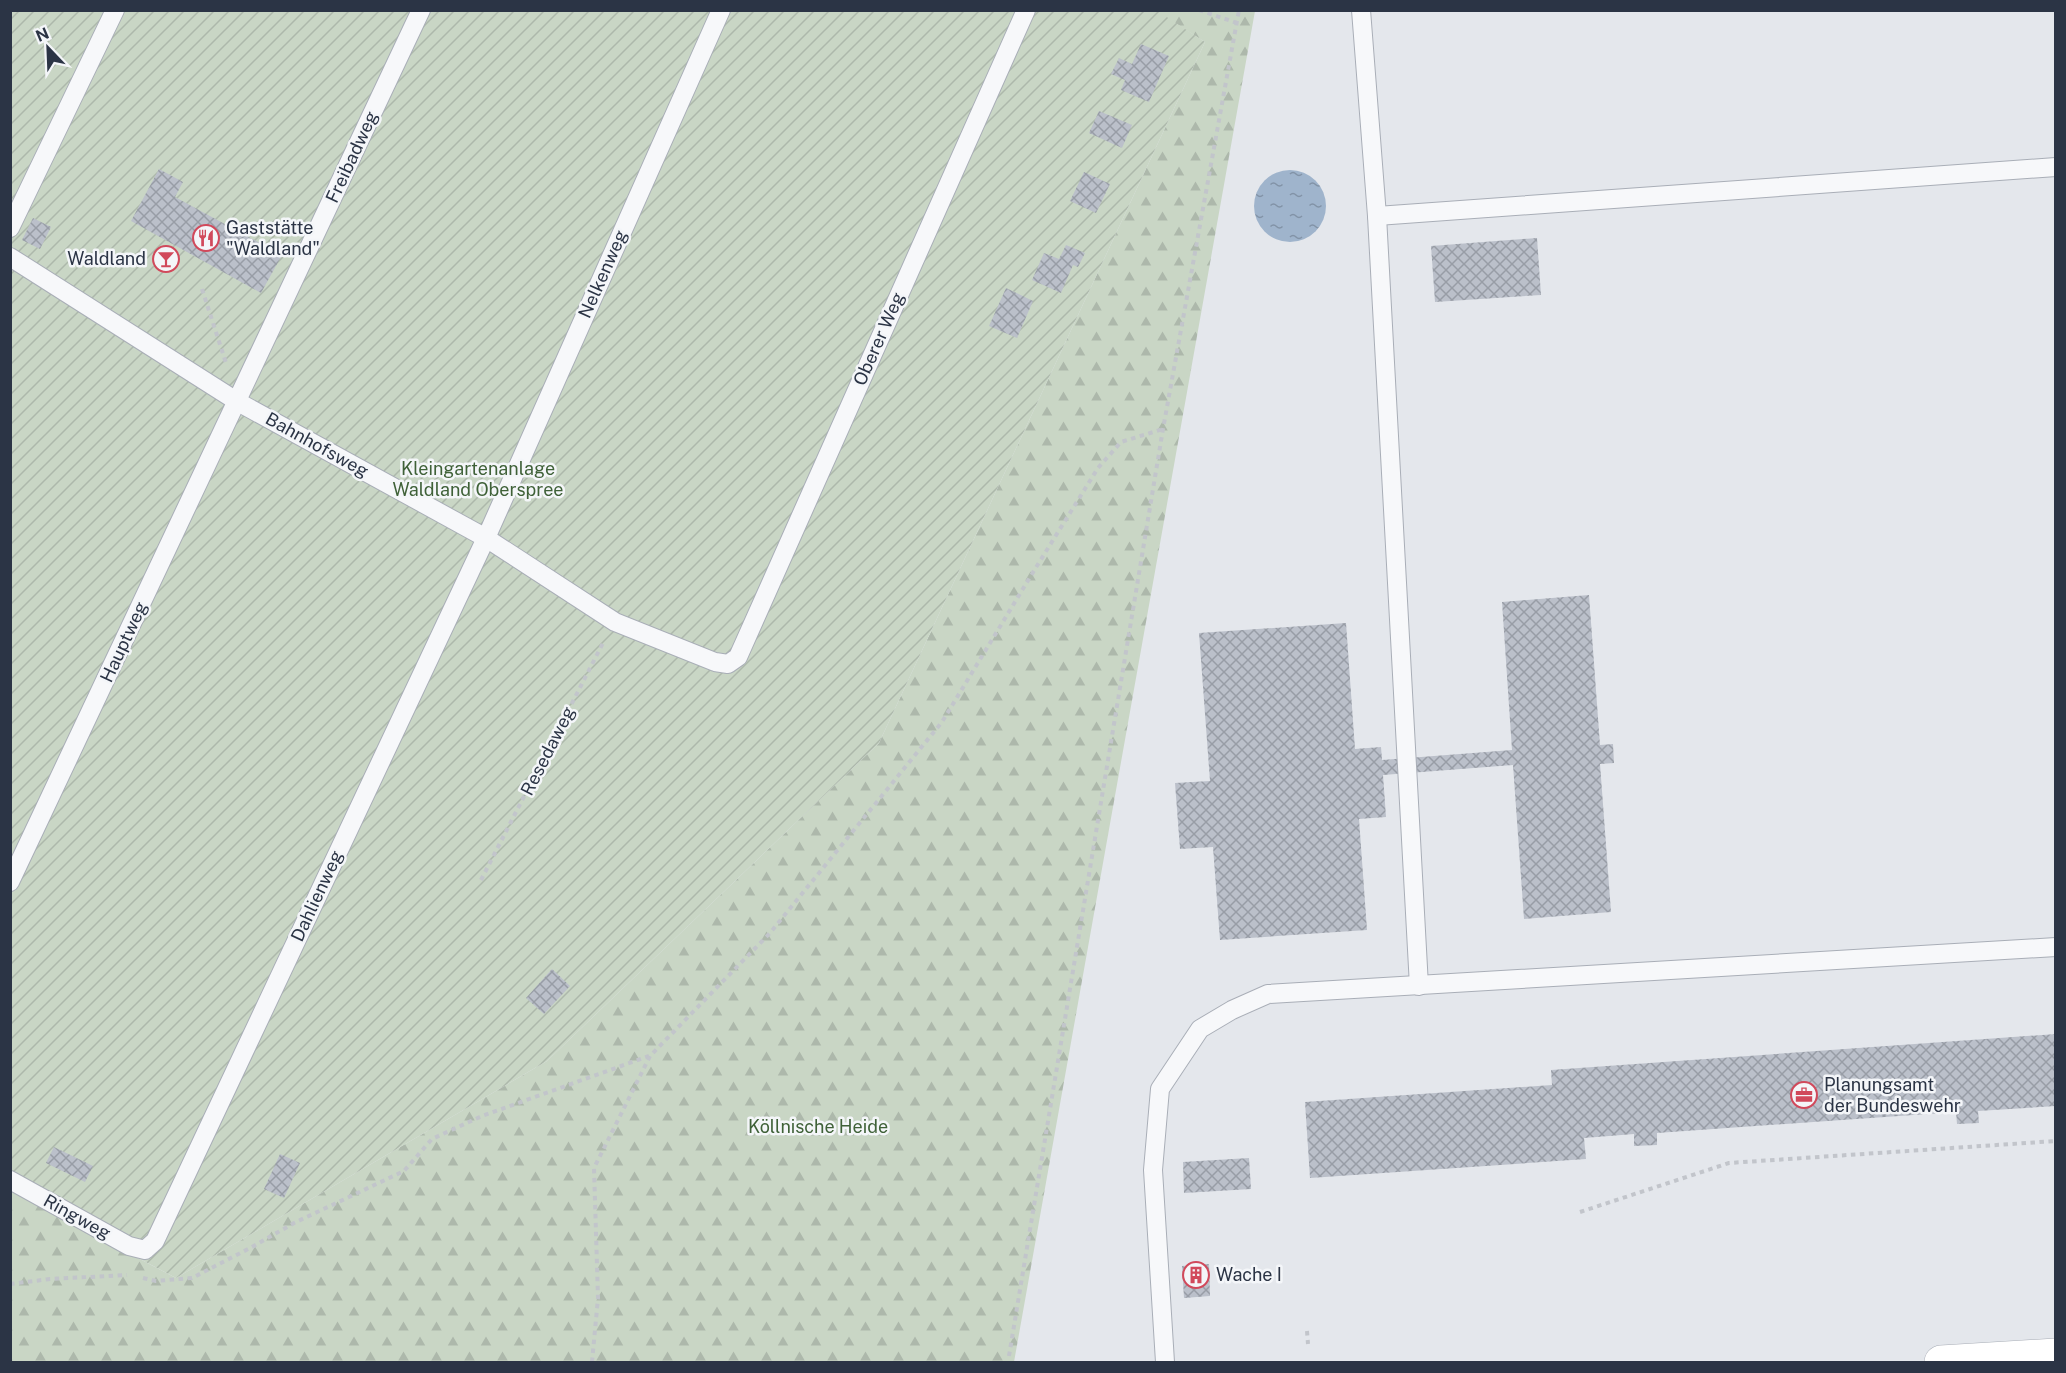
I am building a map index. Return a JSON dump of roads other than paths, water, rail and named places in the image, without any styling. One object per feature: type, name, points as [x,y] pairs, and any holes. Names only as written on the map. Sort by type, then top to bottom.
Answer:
[{"type":"main road","points":[[1941,1362],[2055,1355]]},
{"type":"lane","points":[[10,228],[114,10]]},
{"type":"lane","name":"Freibadweg","points":[[238,402],[421,10]]},
{"type":"lane","name":"Nelkenweg","points":[[486,538],[721,10]]},
{"type":"lane","name":"Oberer Weg","points":[[728,664],[738,657],[1026,10]]},
{"type":"lane","points":[[1361,10],[1377,216],[1419,987]]},
{"type":"lane","points":[[1377,216],[2055,167]]},
{"type":"lane","name":"Bahnhofsweg","points":[[10,257],[238,402],[486,538],[615,622],[715,662],[728,664]]},
{"type":"lane","name":"Hauptweg","points":[[10,882],[238,402]]},
{"type":"lane","name":"Dahlienweg","points":[[145,1250],[155,1241],[486,538]]},
{"type":"lane","points":[[1165,1362],[1153,1170],[1160,1089],[1200,1029],[1232,1010],[1268,994],[1419,987],[2055,947]]},
{"type":"lane","name":"Ringweg","points":[[10,1180],[129,1246],[145,1250]]},
{"type":"water","points":[[1290,170],[1310,176],[1320,186],[1326,206],[1320,226],[1310,236],[1290,242],[1270,236],[1260,226],[1254,206],[1260,186],[1270,176]]},
{"type":"place","name":"Gaststätte \"Waldland\"","points":[[206,238]]},
{"type":"place","name":"Waldland","points":[[166,259]]},
{"type":"place","name":"Planungsamt der Bundeswehr","points":[[1804,1095]]},
{"type":"place","name":"Wache I","points":[[1196,1275]]},
{"type":"park label","name":"Kleingartenanlage Waldland Oberspree","points":[[478,479]]},
{"type":"park label","name":"Köllnische Heide","points":[[818,1127]]}]
